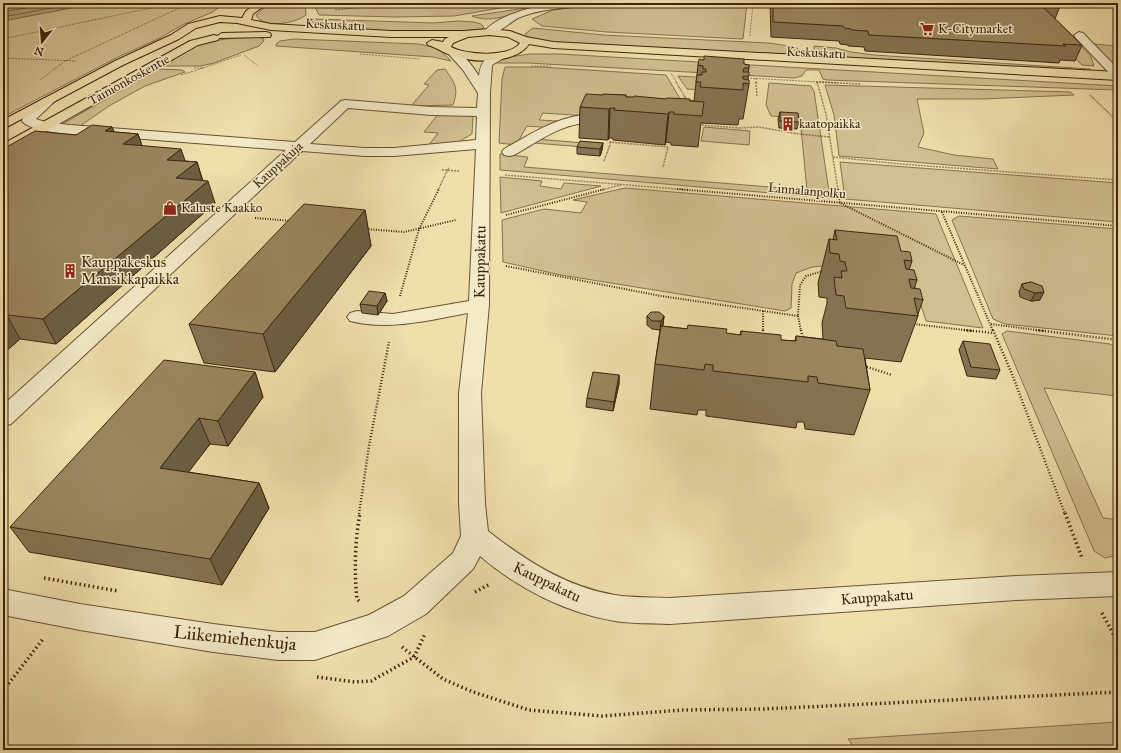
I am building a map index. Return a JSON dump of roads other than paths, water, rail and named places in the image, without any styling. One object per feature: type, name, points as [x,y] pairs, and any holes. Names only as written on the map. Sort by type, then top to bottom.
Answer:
[{"type":"main road","points":[[183,33],[196,38],[218,37],[240,31],[247,26],[246,22],[249,13],[263,3]]},
{"type":"main road","points":[[205,22],[223,15],[230,9]]},
{"type":"main road","name":"Keskuskatu","points":[[205,22],[220,19],[286,28],[391,34],[466,34],[489,32],[510,34],[522,39],[553,45],[1118,76]]},
{"type":"main road","name":"Tainionkoskentie","points":[[3,125],[119,63],[183,33],[187,28],[205,22]]},
{"type":"main road","points":[[449,49],[448,41],[466,34]]},
{"type":"main road","name":"Keskuskatu","points":[[218,37],[270,35],[420,42],[439,44],[471,56],[540,52],[584,53],[1118,84]]},
{"type":"main road","name":"Tainionkoskentie","points":[[3,150],[194,43],[218,37]]},
{"type":"main road","points":[[507,54],[524,46],[525,43],[522,39]]},
{"type":"street","points":[[489,32],[520,14],[545,8],[585,3]]},
{"type":"street","points":[[522,39],[517,33],[519,26],[531,15],[569,5]]},
{"type":"street","points":[[1079,35],[1118,76]]},
{"type":"street","points":[[449,49],[468,68],[483,103]]},
{"type":"street","name":"Kauppakatu","points":[[507,54],[489,61],[486,65],[483,103],[479,305],[470,393],[472,504],[476,536],[504,560],[536,580],[580,600],[616,608],[670,611],[1016,588],[1118,584]]},
{"type":"street","name":"Tainionkoskentie","points":[[50,100],[30,116],[29,121],[32,124],[118,133]]},
{"type":"street","name":"Kauppakuja","points":[[3,418],[345,104],[431,111],[483,103]]},
{"type":"street","points":[[509,152],[535,137],[574,121],[595,119],[624,121]]},
{"type":"street","points":[[59,142],[118,133],[298,147],[394,152],[483,144]]},
{"type":"street","points":[[357,317],[393,320],[479,305]]},
{"type":"street","name":"Liikemiehenkuja","points":[[3,602],[80,617],[278,646],[314,646],[377,626],[415,605],[463,561],[476,536]]},
{"type":"water","points":[[3,3],[126,3],[106,6],[86,5],[3,21]]},
{"type":"place","name":"K-Citymarket","points":[[927,29]]},
{"type":"place","name":"kaatopaikka","points":[[788,124]]},
{"type":"place","name":"Kaluste Kaakko","points":[[170,208]]},
{"type":"place","name":"Kauppakeskus Mansikkapaikka","points":[[70,271]]}]
